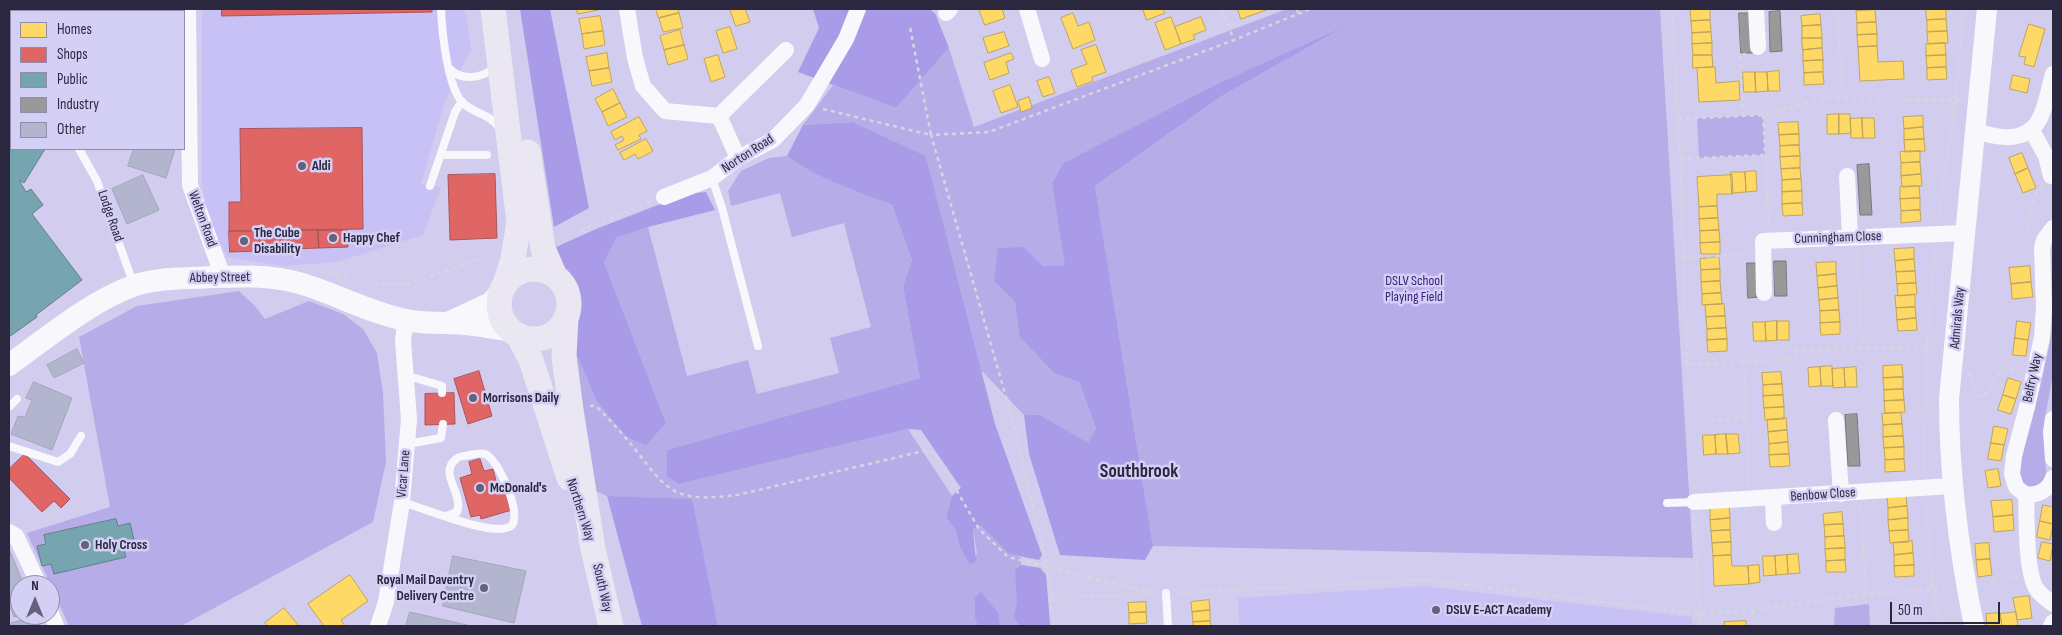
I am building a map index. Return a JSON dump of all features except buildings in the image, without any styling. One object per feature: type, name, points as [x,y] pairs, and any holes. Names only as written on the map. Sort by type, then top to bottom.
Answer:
[{"type":"main road","points":[[492,9],[519,222],[513,259],[503,288],[499,311],[504,322],[515,333],[529,338],[541,338],[553,333],[561,326],[566,317],[568,297],[565,288],[555,276],[542,249],[507,9]]},
{"type":"main road","points":[[503,288],[517,274],[533,269],[545,271],[555,276]]},
{"type":"main road","name":"Abbey Street","points":[[9,365],[96,304],[134,285],[163,280],[223,277],[272,278],[314,288],[347,299],[376,312],[406,320],[431,324],[447,323],[515,333]]},
{"type":"main road","name":"Abbey Street","points":[[447,323],[490,303],[503,288]]},
{"type":"main road","name":"Northern Way","points":[[566,317],[564,356],[593,549]]},
{"type":"main road","name":"Northern Way","points":[[515,333],[531,360],[593,549]]},
{"type":"main road","name":"South Way","points":[[593,549],[611,626]]},
{"type":"street","name":"Welton Road","points":[[188,9],[190,185],[223,277]]},
{"type":"street","points":[[628,9],[634,58],[643,86],[665,111],[719,116],[786,50]]},
{"type":"street","name":"Norton Road","points":[[664,197],[712,178],[738,158],[773,140],[807,105],[846,39],[858,9]]},
{"type":"street","points":[[1027,9],[1042,59]]},
{"type":"street","points":[[1756,9],[1758,47]]},
{"type":"street","name":"Admirals Way","points":[[1974,626],[1976,589],[1952,486],[1949,400],[1987,9]]},
{"type":"street","points":[[1974,130],[1997,137],[2013,137],[2031,129],[2039,120],[2053,74]]},
{"type":"street","points":[[719,116],[738,158]]},
{"type":"street","points":[[2031,129],[2046,156],[2051,176]]},
{"type":"street","points":[[1847,176],[1853,237]]},
{"type":"street","points":[[2042,248],[2044,240],[2053,228]]},
{"type":"street","name":"Cunningham Close","points":[[1766,248],[1853,237],[1965,233]]},
{"type":"street","points":[[1764,293],[1766,248]]},
{"type":"street","name":"Belfry Way","points":[[2026,495],[2016,487],[2012,474],[2014,456],[2034,374],[2044,319],[2042,248]]},
{"type":"street","name":"Vicar Lane","points":[[378,626],[386,602],[402,502],[409,419],[403,340],[406,320]]},
{"type":"street","points":[[2053,419],[2051,432],[2053,459]]},
{"type":"street","points":[[1836,420],[1841,494]]},
{"type":"street","points":[[2053,478],[2051,484],[2041,492],[2026,495],[2032,575],[2037,590],[2053,604]]},
{"type":"street","name":"Benbow Close","points":[[1694,502],[1952,486]]},
{"type":"street","points":[[1773,498],[1774,523]]},
{"type":"street","points":[[9,532],[16,536],[35,575]]},
{"type":"street","points":[[2051,626],[2053,622]]},
{"type":"lane","points":[[441,9],[444,47],[454,87],[462,101],[472,109],[494,120],[499,128],[514,175]]},
{"type":"lane","points":[[449,67],[456,75],[464,78],[491,71],[498,62]]},
{"type":"lane","points":[[430,186],[455,112],[462,101]]},
{"type":"lane","name":"Lodge Road","points":[[80,150],[97,181],[134,285]]},
{"type":"lane","points":[[442,155],[487,155]]},
{"type":"lane","points":[[712,178],[722,208],[758,346]]},
{"type":"lane","points":[[405,375],[442,386],[442,393]]},
{"type":"lane","points":[[9,406],[16,400]]},
{"type":"lane","points":[[407,444],[441,438],[443,424]]},
{"type":"lane","points":[[9,446],[58,462],[70,454],[81,436]]},
{"type":"lane","points":[[402,502],[446,516],[490,529],[502,530],[511,526],[516,519],[515,511],[507,487],[492,458],[484,453],[457,457],[451,464],[449,474],[458,495],[459,506],[456,512],[446,516]]},
{"type":"lane","points":[[1667,503],[1694,502]]},
{"type":"lane","points":[[1166,593],[1168,626]]},
{"type":"path","points":[[1222,9],[1234,40]]},
{"type":"path","points":[[1298,9],[1298,14]]},
{"type":"path","points":[[807,105],[931,135],[989,132],[1234,40],[1310,9]]},
{"type":"path","points":[[1672,9],[1680,159],[1687,365],[1795,359],[1795,351],[1862,347],[1955,346]]},
{"type":"path","points":[[1837,9],[1843,97]]},
{"type":"path","points":[[1943,626],[1936,610],[1931,590],[1930,544],[1924,488],[1928,346],[1936,234],[1955,100],[1962,39],[1962,9]]},
{"type":"path","points":[[910,27],[931,135],[1012,418],[1047,566],[1054,626]]},
{"type":"path","points":[[1743,116],[1740,55],[1758,53],[1758,47]]},
{"type":"path","points":[[1678,119],[1763,115],[1826,98],[1978,100]]},
{"type":"path","points":[[1683,257],[1766,248],[1763,115]]},
{"type":"path","points":[[1680,159],[1764,155]]},
{"type":"path","points":[[2042,248],[2032,248],[2029,233],[2029,212],[2035,194],[2051,176]]},
{"type":"path","points":[[580,231],[664,197]]},
{"type":"path","points":[[1853,237],[1862,347]]},
{"type":"path","points":[[314,288],[323,270],[369,285],[412,283],[483,258]]},
{"type":"path","points":[[1744,361],[1750,499]]},
{"type":"path","points":[[1968,367],[1976,393],[1980,396],[1985,394],[2003,368],[2034,374]]},
{"type":"path","points":[[571,410],[579,407],[596,406],[657,475],[672,489],[680,494],[700,497],[713,498],[737,495],[928,450],[936,455],[979,529],[1008,557],[1144,591],[1166,593]]},
{"type":"path","points":[[1710,421],[1745,417]]},
{"type":"path","points":[[1860,492],[1866,594]]},
{"type":"path","points":[[1694,502],[1700,626]]},
{"type":"path","points":[[1051,598],[1425,580],[1698,614],[1753,610],[1866,594],[1931,590],[1976,589],[1987,598],[1993,596],[1991,580],[2032,575]]},
{"type":"path","points":[[1753,610],[1756,626]]},
{"type":"shaded area","points":[[202,9],[465,9],[471,49],[445,101],[421,184],[441,187],[423,235],[337,262],[284,266],[228,257],[208,224],[202,184]]},
{"type":"shaded area","points":[[520,9],[550,9],[589,208],[554,227]]},
{"type":"shaded area","points":[[813,9],[929,9],[935,13],[949,48],[896,108],[798,72],[819,28]]},
{"type":"shaded area","points":[[1344,27],[1220,97],[1095,186],[1153,546],[1145,560],[1060,555],[1029,454],[1024,415],[1040,415],[1088,443],[1096,428],[1079,382],[1054,373],[1020,337],[1015,302],[994,281],[998,248],[1024,247],[1043,266],[1065,265],[1052,183],[1063,163],[1217,84]]},
{"type":"shaded area","points":[[853,122],[926,156],[995,424],[1042,555],[1039,560],[1009,554],[980,525],[973,530],[976,561],[970,565],[959,545],[956,531],[946,517],[952,496],[961,488],[921,430],[908,429],[679,484],[667,476],[667,450],[920,378],[903,287],[912,260],[892,205],[825,178],[787,156],[803,125]]},
{"type":"shaded area","points":[[706,192],[715,210],[648,227],[616,238],[604,262],[666,423],[646,445],[627,437],[596,400],[573,346],[575,325],[574,291],[556,247],[596,229],[686,194]]},
{"type":"shaded area","points":[[607,496],[692,499],[718,626],[642,626]]},
{"type":"shaded area","points":[[1021,565],[1040,568],[1046,575],[1050,626],[1020,626],[1014,617],[1017,602],[1015,570]]},
{"type":"shaded area","name":"DSLV E-ACT Academy","points":[[1423,586],[1692,617],[1693,626],[1239,626],[1238,598]]},
{"type":"shaded area","points":[[981,592],[998,613],[1000,626],[978,626],[975,617],[975,597]]},
{"type":"green space","name":"DSLV School Playing Field","points":[[1287,9],[1660,9],[1693,558],[1153,546],[1095,186],[1220,97],[1337,31],[1217,84],[1063,163],[1052,183],[1066,265],[1043,266],[1024,247],[994,281],[1015,302],[1021,337],[1054,373],[1079,382],[1096,428],[1088,444],[1040,415],[1024,415],[981,370],[926,156],[853,122],[803,125],[833,85],[896,108],[949,48],[974,127]]},
{"type":"green space","points":[[1763,115],[1765,155],[1699,158],[1697,118]]},
{"type":"green space","points":[[787,156],[825,177],[892,205],[912,260],[903,287],[920,378],[667,450],[679,484],[908,429],[952,496],[946,517],[956,531],[959,545],[970,565],[977,553],[973,530],[980,525],[1009,554],[1021,557],[1021,565],[1040,568],[1046,575],[1050,626],[718,626],[691,500],[607,496],[593,490],[573,346],[596,400],[666,423],[604,262],[616,238],[648,227],[687,376],[748,360],[757,394],[839,373],[830,338],[871,327],[844,223],[792,237],[780,193],[731,206],[728,191],[741,171],[769,158]]},
{"type":"green space","points":[[239,291],[255,306],[265,319],[309,301],[343,314],[363,329],[377,353],[383,393],[386,462],[373,522],[181,626],[69,626],[60,606],[60,575],[46,575],[27,533],[110,507],[79,337],[137,306]]},
{"type":"green space","points":[[2053,315],[2053,374],[2044,423],[2046,474],[2042,484],[2033,487],[2024,485],[2017,469],[2040,388],[2050,342]]},
{"type":"green space","points":[[1869,604],[1870,626],[1834,626],[1835,608]]},
{"type":"place","name":"Aldi","points":[[302,166]]},
{"type":"place","name":"Happy Chef","points":[[333,238]]},
{"type":"place","name":"The Cube Disability","points":[[244,241]]},
{"type":"place","name":"Morrisons Daily","points":[[473,398]]},
{"type":"place","name":"McDonald's","points":[[480,488]]},
{"type":"place","name":"Holy Cross","points":[[85,545]]},
{"type":"place","name":"Royal Mail Daventry Delivery Centre","points":[[484,588]]},
{"type":"place","name":"DSLV E-ACT Academy","points":[[1436,610]]},
{"type":"district","name":"Southbrook","points":[[1139,472]]}]
